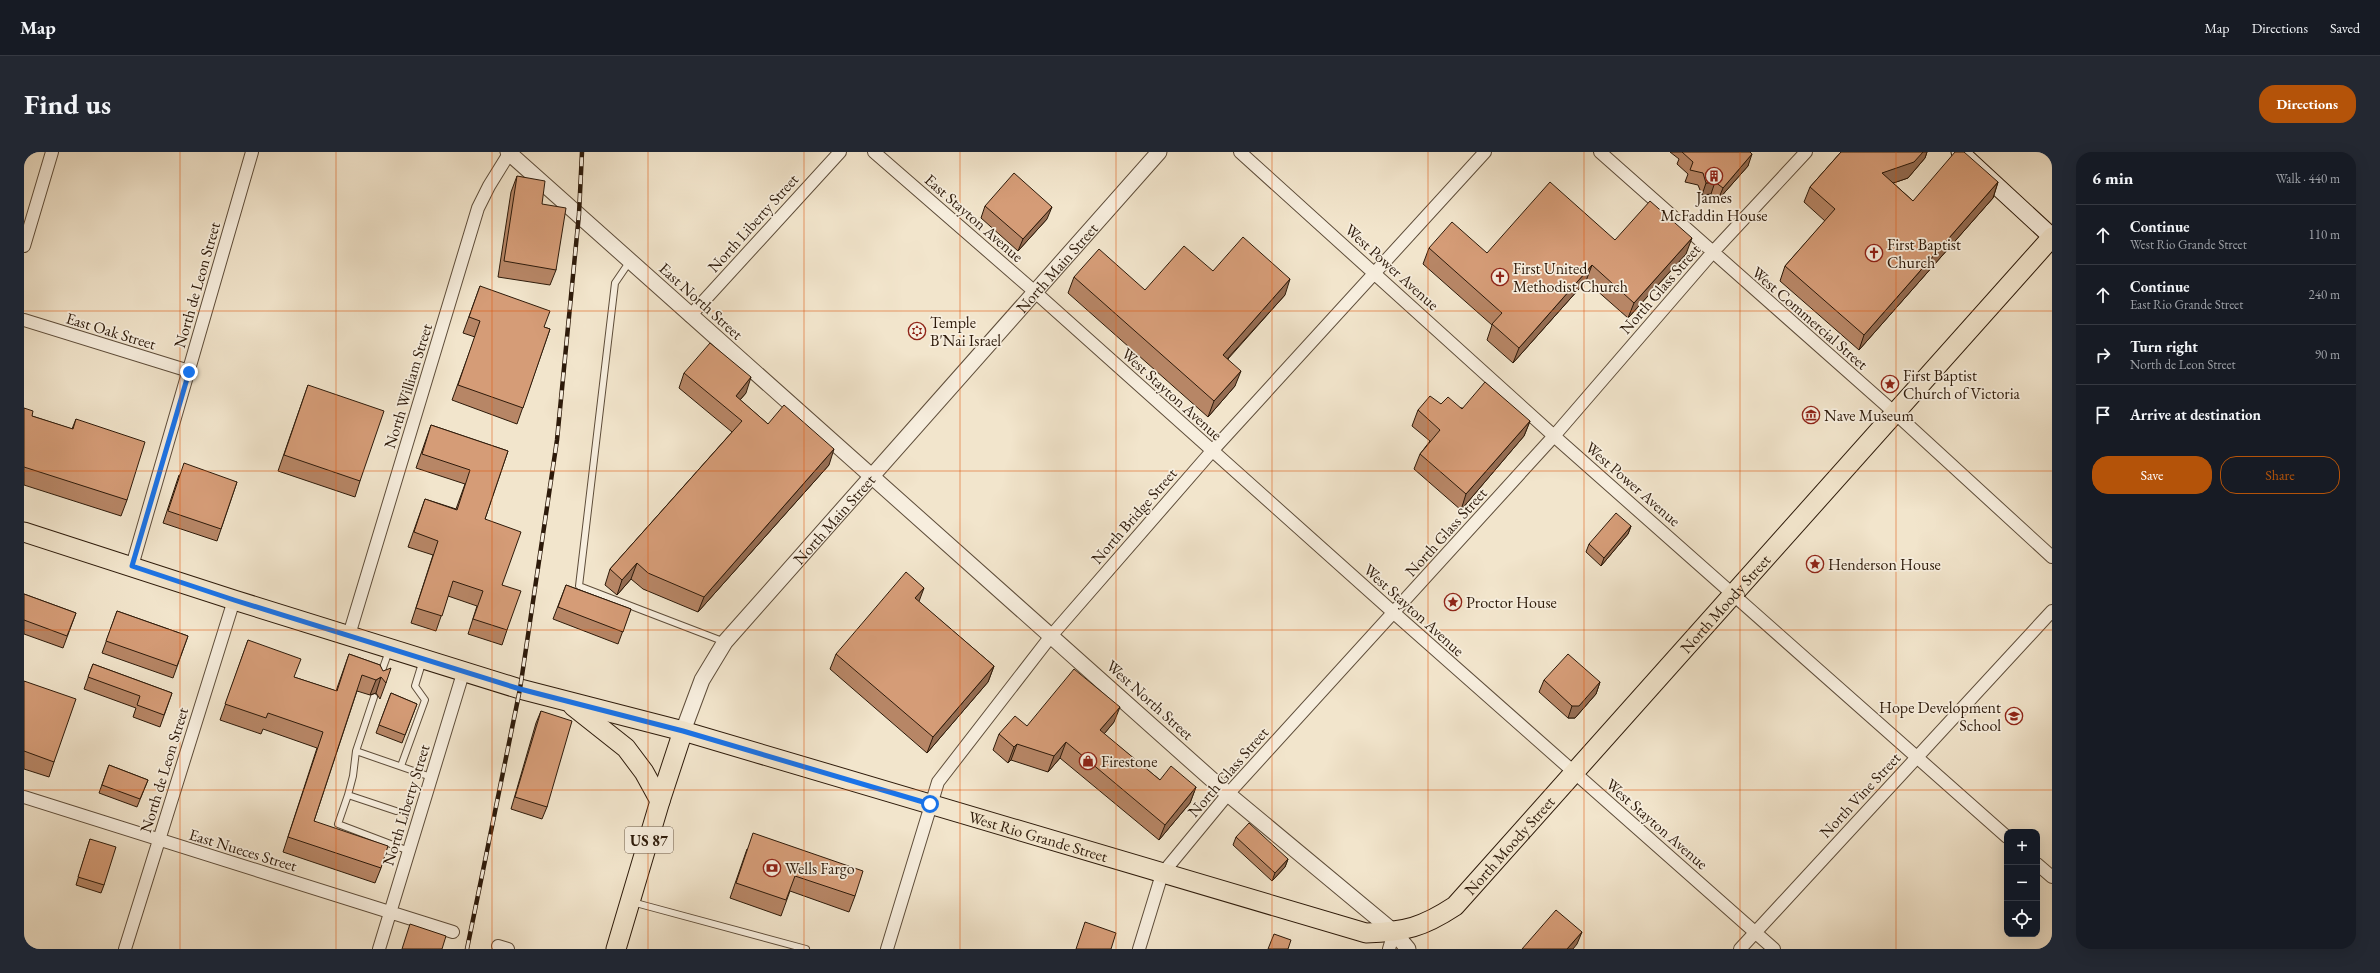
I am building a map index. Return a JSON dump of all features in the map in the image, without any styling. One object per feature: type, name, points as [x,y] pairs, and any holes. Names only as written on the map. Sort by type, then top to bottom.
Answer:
[{"type":"main road","points":[[1960,152],[2052,237]]},
{"type":"main road","name":"North Moody Street","points":[[1391,941],[1432,922],[1455,906],[1896,414],[2052,237]]},
{"type":"main road","name":"West Rio Grande Street","points":[[24,532],[234,600],[464,670],[520,689],[683,731],[1391,941]]},
{"type":"main road","points":[[566,701],[626,748],[644,772],[660,801]]},
{"type":"main road","name":"North Main Street","points":[[616,949],[660,801],[683,731]]},
{"type":"street","points":[[24,246],[52,152]]},
{"type":"street","name":"North de Leon Street","points":[[132,566],[252,152]]},
{"type":"street","name":"East North Street","points":[[509,152],[690,316],[872,474]]},
{"type":"street","name":"North William Street","points":[[349,635],[478,208],[509,152]]},
{"type":"street","name":"North Liberty Street","points":[[690,316],[840,152]]},
{"type":"street","name":"East Stayton Avenue","points":[[874,152],[1035,292]]},
{"type":"street","name":"North Main Street","points":[[683,731],[702,680],[725,642],[872,474],[1159,152]]},
{"type":"street","name":"West Power Avenue","points":[[1240,152],[1554,436],[1735,594],[2004,834]]},
{"type":"street","name":"North Bridge Street","points":[[886,949],[938,782],[1051,636],[1212,451],[1376,274],[1485,152]]},
{"type":"street","name":"West Commercial Street","points":[[1600,152],[1712,253],[1896,414],[2052,557]]},
{"type":"street","name":"North Glass Street","points":[[1139,949],[1162,874],[1228,794],[1554,436],[1712,253],[1806,152]]},
{"type":"street","name":"West Stayton Avenue","points":[[1035,292],[1394,613],[1774,949]]},
{"type":"street","name":"East Oak Street","points":[[24,320],[189,372]]},
{"type":"street","name":"West North Street","points":[[872,474],[1391,941],[1408,949]]},
{"type":"street","name":"North de Leon Street","points":[[125,949],[234,600]]},
{"type":"street","name":"North Vine Street","points":[[1740,949],[2052,611]]},
{"type":"street","name":"North Liberty Street","points":[[379,949],[464,670]]},
{"type":"street","name":"East Nueces Street","points":[[24,797],[453,932]]},
{"type":"street","points":[[2038,865],[2052,877]]},
{"type":"lane","points":[[630,261],[614,283],[579,586],[725,642]]},
{"type":"lane","points":[[378,682],[390,648]]},
{"type":"lane","points":[[402,766],[425,700],[415,686],[424,658]]},
{"type":"lane","points":[[374,696],[356,751],[354,776],[338,824],[409,851]]},
{"type":"lane","points":[[356,751],[432,776]]},
{"type":"lane","points":[[348,795],[396,811]]},
{"type":"lane","points":[[631,901],[806,949]]},
{"type":"building","name":"James McFaddin House","points":[[1682,152],[1750,152],[1752,154],[1723,188],[1715,182],[1706,183],[1703,173],[1690,170],[1693,162]]},
{"type":"building","name":"First Baptist Church","points":[[1841,152],[1923,152],[1914,162],[1882,173],[1913,201],[1955,152],[1964,152],[1998,182],[1864,335],[1785,266],[1835,209],[1810,187]]},
{"type":"building","points":[[1014,173],[1052,207],[1023,239],[985,206]]},
{"type":"building","points":[[517,176],[545,181],[542,204],[566,208],[556,270],[504,261]]},
{"type":"building","name":"First United Methodist Church","points":[[1550,182],[1615,240],[1650,201],[1692,238],[1634,303],[1592,265],[1519,348],[1492,324],[1502,313],[1429,248],[1452,222],[1487,253]]},
{"type":"building","points":[[1243,237],[1290,279],[1223,355],[1241,371],[1214,401],[1074,277],[1099,249],[1145,290],[1184,246],[1213,271]]},
{"type":"building","points":[[480,286],[550,311],[544,327],[550,329],[523,408],[458,385],[480,321],[469,317]]},
{"type":"building","points":[[710,343],[751,377],[736,396],[768,424],[784,405],[834,449],[704,597],[648,573],[637,563],[622,580],[610,569],[742,421],[684,373]]},
{"type":"building","points":[[1485,382],[1530,421],[1466,494],[1420,454],[1440,430],[1418,410],[1430,396],[1441,404],[1448,397],[1462,409]]},
{"type":"building","points":[[308,385],[384,411],[360,481],[284,455]]},
{"type":"building","points":[[24,408],[33,411],[32,416],[73,429],[76,419],[145,442],[127,500],[24,467]]},
{"type":"building","points":[[431,425],[508,451],[485,519],[521,532],[502,585],[521,591],[507,630],[473,619],[483,591],[453,581],[442,616],[416,608],[438,541],[414,532],[425,499],[457,510],[470,470],[422,454]]},
{"type":"building","points":[[184,463],[237,482],[221,529],[168,511]]},
{"type":"building","points":[[1616,513],[1631,526],[1604,558],[1589,544]]},
{"type":"building","points":[[906,572],[924,588],[915,598],[994,666],[933,737],[836,654]]},
{"type":"building","points":[[566,585],[631,609],[623,632],[558,607]]},
{"type":"building","points":[[24,594],[76,613],[67,636],[24,620]]},
{"type":"building","points":[[117,611],[188,636],[177,666],[106,641]]},
{"type":"building","points":[[248,640],[301,659],[294,677],[337,691],[349,654],[380,665],[383,671],[391,668],[386,683],[381,677],[376,680],[362,675],[314,821],[388,846],[381,868],[288,837],[323,732],[268,713],[266,718],[225,704]]},
{"type":"building","points":[[1568,654],[1600,682],[1579,706],[1572,706],[1544,680]]},
{"type":"building","points":[[93,664],[172,693],[164,715],[137,705],[140,696],[88,677]]},
{"type":"building","name":"Firestone","points":[[1074,669],[1120,707],[1100,730],[1160,780],[1171,766],[1196,787],[1165,825],[1066,742],[1054,756],[1017,744],[1014,747],[999,734],[1015,716],[1027,726]]},
{"type":"building","points":[[24,681],[76,699],[54,762],[24,751]]},
{"type":"building","points":[[391,693],[417,704],[405,735],[379,725]]},
{"type":"building","points":[[541,711],[572,721],[547,807],[515,797]]},
{"type":"building","points":[[109,765],[148,780],[140,799],[102,785]]},
{"type":"building","points":[[1249,823],[1288,859],[1275,873],[1236,837]]},
{"type":"building","points":[[753,833],[863,871],[855,896],[795,876],[786,900],[736,883]]},
{"type":"building","points":[[90,839],[116,847],[104,885],[78,877]]},
{"type":"building","points":[[1556,910],[1582,932],[1567,949],[1522,949]]},
{"type":"building","points":[[1085,922],[1116,933],[1111,949],[1076,949]]},
{"type":"building","points":[[410,924],[446,936],[442,949],[402,949]]},
{"type":"building","points":[[1274,934],[1291,940],[1288,949],[1268,949]]},
{"type":"railway","points":[[467,949],[520,689],[557,440],[579,214],[582,152]]},
{"type":"place","name":"James McFaddin House","points":[[1714,176]]},
{"type":"place","name":"First Baptist Church","points":[[1874,253]]},
{"type":"place","name":"First United Methodist Church","points":[[1500,277]]},
{"type":"place","name":"Temple B'Nai Israel","points":[[917,331]]},
{"type":"place","name":"First Baptist Church of Victoria","points":[[1890,384]]},
{"type":"place","name":"Nave Museum","points":[[1811,415]]},
{"type":"place","name":"Henderson House","points":[[1815,564]]},
{"type":"place","name":"Proctor House","points":[[1453,602]]},
{"type":"place","name":"Hope Development School","points":[[2014,716]]},
{"type":"place","name":"Firestone","points":[[1088,761]]},
{"type":"place","name":"Wells Fargo","points":[[772,868]]},
{"type":"route","points":[[189,372],[132,566],[234,600],[464,670],[520,689],[683,731],[930,804]]}]
